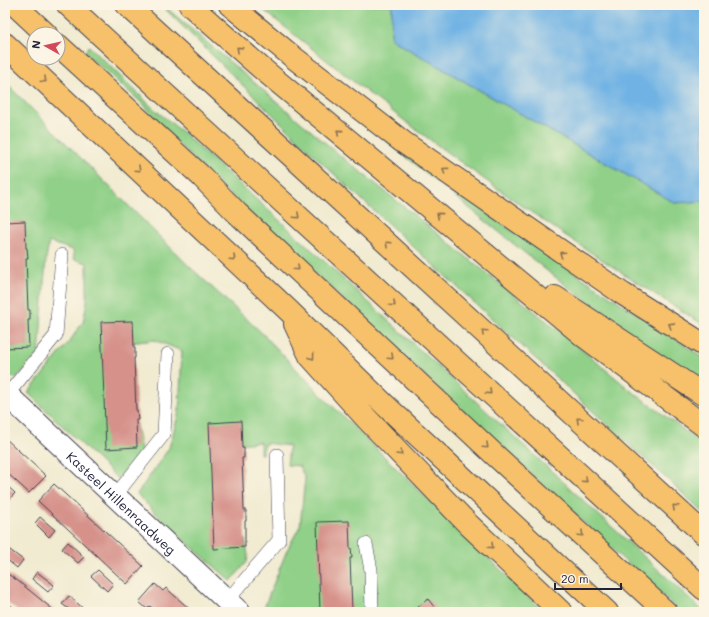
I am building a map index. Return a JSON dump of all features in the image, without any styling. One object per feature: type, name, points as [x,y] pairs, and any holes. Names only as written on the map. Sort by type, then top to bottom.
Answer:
[{"type":"highway","points":[[15,5],[37,26]]},
{"type":"highway","points":[[68,5],[704,589]]},
{"type":"highway","points":[[127,5],[704,534]]},
{"type":"highway","points":[[190,5],[260,67],[584,337],[704,426]]},
{"type":"highway","points":[[230,5],[293,57],[403,142],[604,282],[704,346]]},
{"type":"highway","points":[[5,44],[288,310],[386,406],[607,612]]},
{"type":"highway","points":[[66,52],[666,612]]},
{"type":"highway","points":[[469,240],[704,395]]},
{"type":"highway","points":[[288,310],[310,356],[367,419],[469,525],[561,612]]},
{"type":"street","name":"Kasteel Hillenraadweg","points":[[6,394],[233,606]]},
{"type":"lane","points":[[6,394],[56,335],[62,255]]},
{"type":"lane","points":[[115,496],[164,434],[168,354]]},
{"type":"lane","points":[[233,606],[279,540],[277,455]]},
{"type":"lane","points":[[366,544],[371,570],[372,612]]},
{"type":"green space","points":[[161,5],[163,5],[336,152],[629,389],[704,445],[704,513],[323,164]]},
{"type":"green space","points":[[257,5],[392,5],[391,39],[675,203],[704,201],[704,325],[591,253],[517,203],[390,110]]},
{"type":"green space","points":[[89,46],[154,109],[180,130],[312,250],[704,612],[680,612],[211,177],[165,130],[144,105],[84,52]]},
{"type":"green space","points":[[5,82],[191,268],[264,335],[320,394],[544,612],[264,612],[263,610],[287,550],[300,526],[305,478],[299,466],[287,465],[289,446],[265,443],[262,454],[260,454],[260,442],[227,445],[248,555],[247,562],[231,581],[169,527],[137,494],[169,448],[179,412],[182,351],[155,340],[120,344],[142,455],[121,482],[28,393],[83,322],[87,302],[87,263],[74,259],[73,250],[49,242],[46,259],[39,354],[15,379],[5,371]]},
{"type":"green space","points":[[384,139],[522,238],[704,358],[704,383],[635,338],[546,270]]},
{"type":"water","points":[[392,5],[704,5],[704,201],[675,203],[391,39]]},
{"type":"building","points":[[25,221],[28,258],[26,258],[28,310],[30,310],[30,320],[28,320],[29,347],[5,348],[5,222]]},
{"type":"building","points":[[133,321],[136,410],[138,420],[136,420],[137,447],[106,449],[101,322]]},
{"type":"building","points":[[241,421],[242,448],[244,448],[244,458],[242,458],[244,510],[246,510],[245,547],[214,549],[209,423]]},
{"type":"building","points":[[5,438],[46,476],[29,493],[5,471]]},
{"type":"building","points":[[5,484],[15,493],[9,500],[5,496]]},
{"type":"building","points":[[54,484],[143,566],[127,584],[38,501]]},
{"type":"building","points":[[40,517],[55,530],[49,537],[35,523]]},
{"type":"building","points":[[349,521],[352,558],[350,558],[352,610],[354,610],[354,612],[320,612],[317,522]]},
{"type":"building","points":[[68,542],[84,557],[78,563],[62,549]]},
{"type":"building","points":[[6,547],[23,560],[17,568],[5,558]]},
{"type":"building","points":[[98,570],[113,584],[107,591],[91,576]]},
{"type":"building","points":[[5,572],[56,612],[19,612],[5,601]]},
{"type":"building","points":[[37,572],[54,585],[48,592],[32,579]]},
{"type":"building","points":[[155,584],[163,591],[166,588],[193,612],[157,612],[150,606],[147,609],[139,602]]},
{"type":"building","points":[[69,596],[85,610],[83,612],[73,612],[62,604]]},
{"type":"building","points":[[428,599],[435,608],[431,612],[422,612],[418,607]]}]
